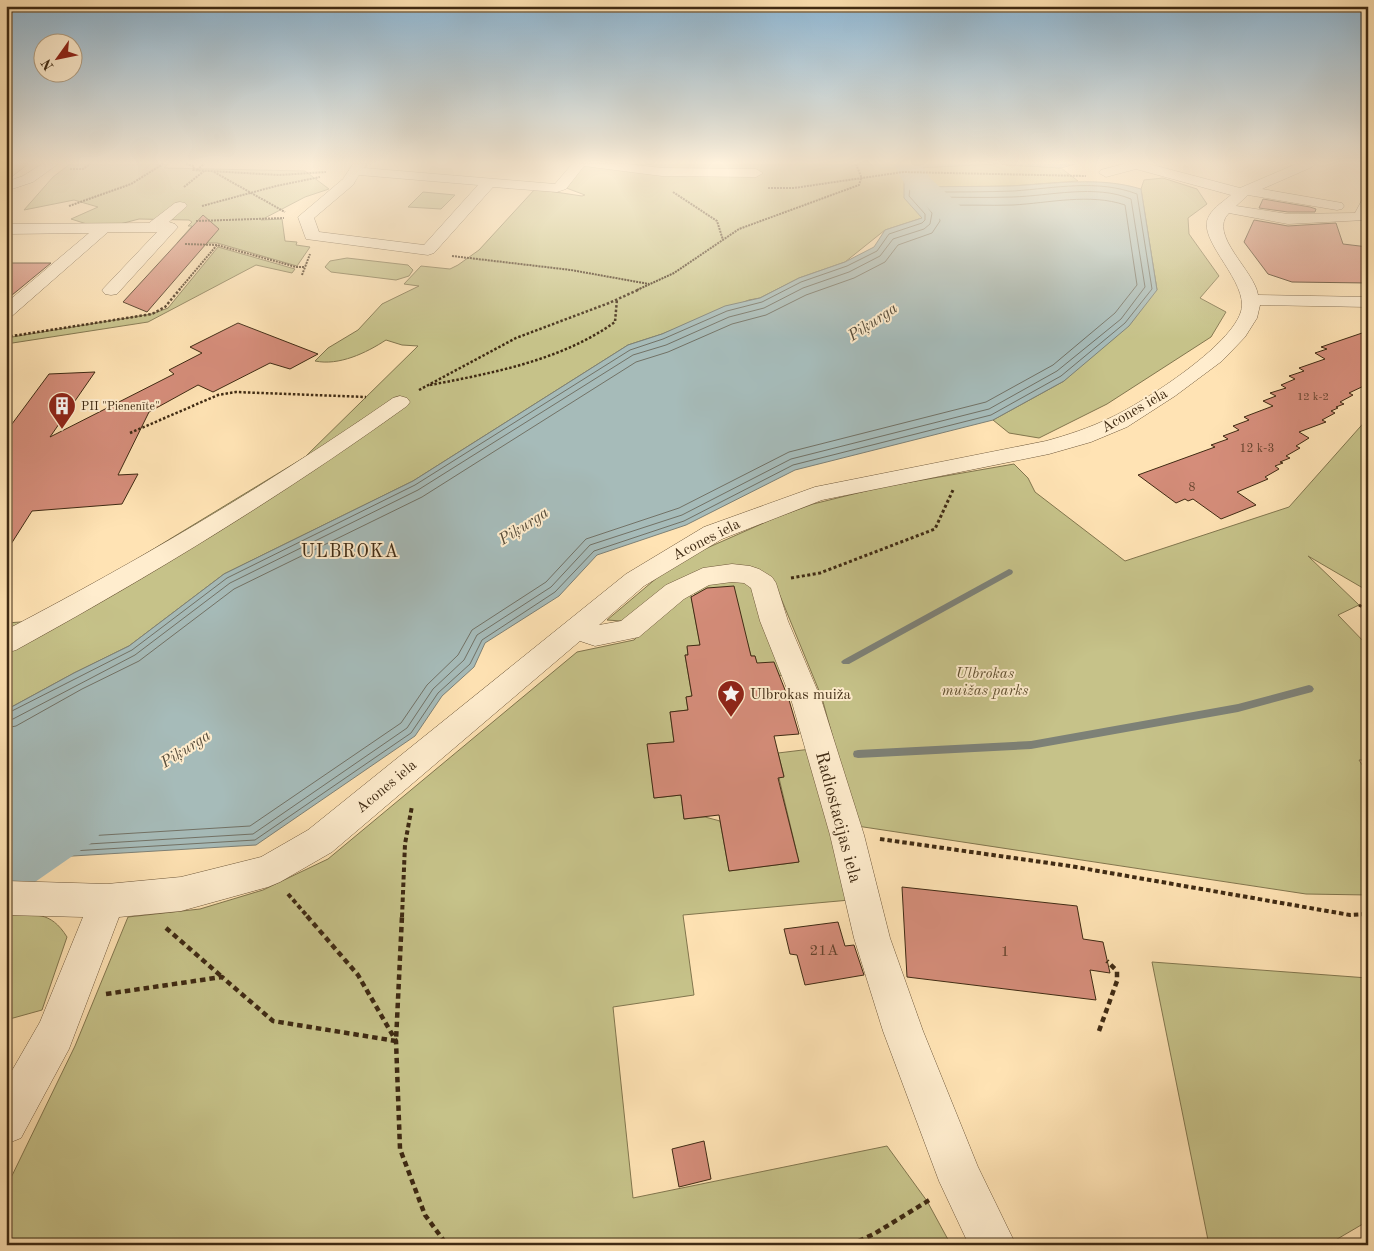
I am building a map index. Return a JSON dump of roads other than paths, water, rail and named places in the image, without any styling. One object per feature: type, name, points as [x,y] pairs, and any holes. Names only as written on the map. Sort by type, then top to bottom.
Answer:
[{"type":"street","points":[[6,228],[153,227],[161,222]]},
{"type":"street","points":[[111,290],[168,222]]},
{"type":"street","points":[[303,222],[312,236],[428,250],[453,222]]},
{"type":"street","points":[[1215,222],[1214,227],[1221,247],[1236,266],[1249,291],[1250,300],[1368,302]]},
{"type":"street","points":[[6,312],[104,228]]},
{"type":"street","points":[[6,240],[71,240],[84,245]]},
{"type":"street","name":"Acones iela","points":[[6,898],[120,900],[180,894],[268,871],[320,841],[635,580],[685,548],[741,521],[815,494],[872,481],[1049,447],[1083,437],[1119,422],[1168,392],[1229,344],[1236,337],[1248,318],[1250,300]]},
{"type":"street","points":[[1347,301],[1368,308]]},
{"type":"street","points":[[6,643],[79,604],[220,521],[346,441],[400,402]]},
{"type":"street","name":"Radiostacijas iela","points":[[577,628],[596,636],[629,630],[675,592],[703,577],[732,573],[750,575],[763,583],[774,621],[806,699],[847,835],[872,938],[903,1031],[961,1180],[993,1245]]},
{"type":"street","points":[[6,1123],[54,1035],[68,999],[120,900]]},
{"type":"water","points":[[908,222],[1146,222],[1157,290],[1129,326],[1064,381],[993,420],[795,470],[686,525],[597,555],[559,596],[485,643],[474,667],[442,696],[415,736],[256,845],[6,860],[6,710],[129,646],[224,574],[413,481],[628,345],[662,334],[725,306],[760,298],[799,278],[845,262],[874,247],[885,230]]},
{"type":"waterway","name":"Piķurga","points":[[953,231],[956,222]]},
{"type":"waterway","points":[[846,662],[1009,572]]},
{"type":"waterway","points":[[858,754],[1031,745],[1238,708],[1309,689]]},
{"type":"waterway","name":"Piķurga","points":[[6,866],[11,860],[74,819]]},
{"type":"place","name":"PII \"Pienenīte\"","points":[[62,430]]},
{"type":"place","name":"Ulbrokas muiža","points":[[731,718]]},
{"type":"district","name":"ULBROKA","points":[[350,551]]},
{"type":"park label","name":"Ulbrokas muižas parks","points":[[985,682]]}]
